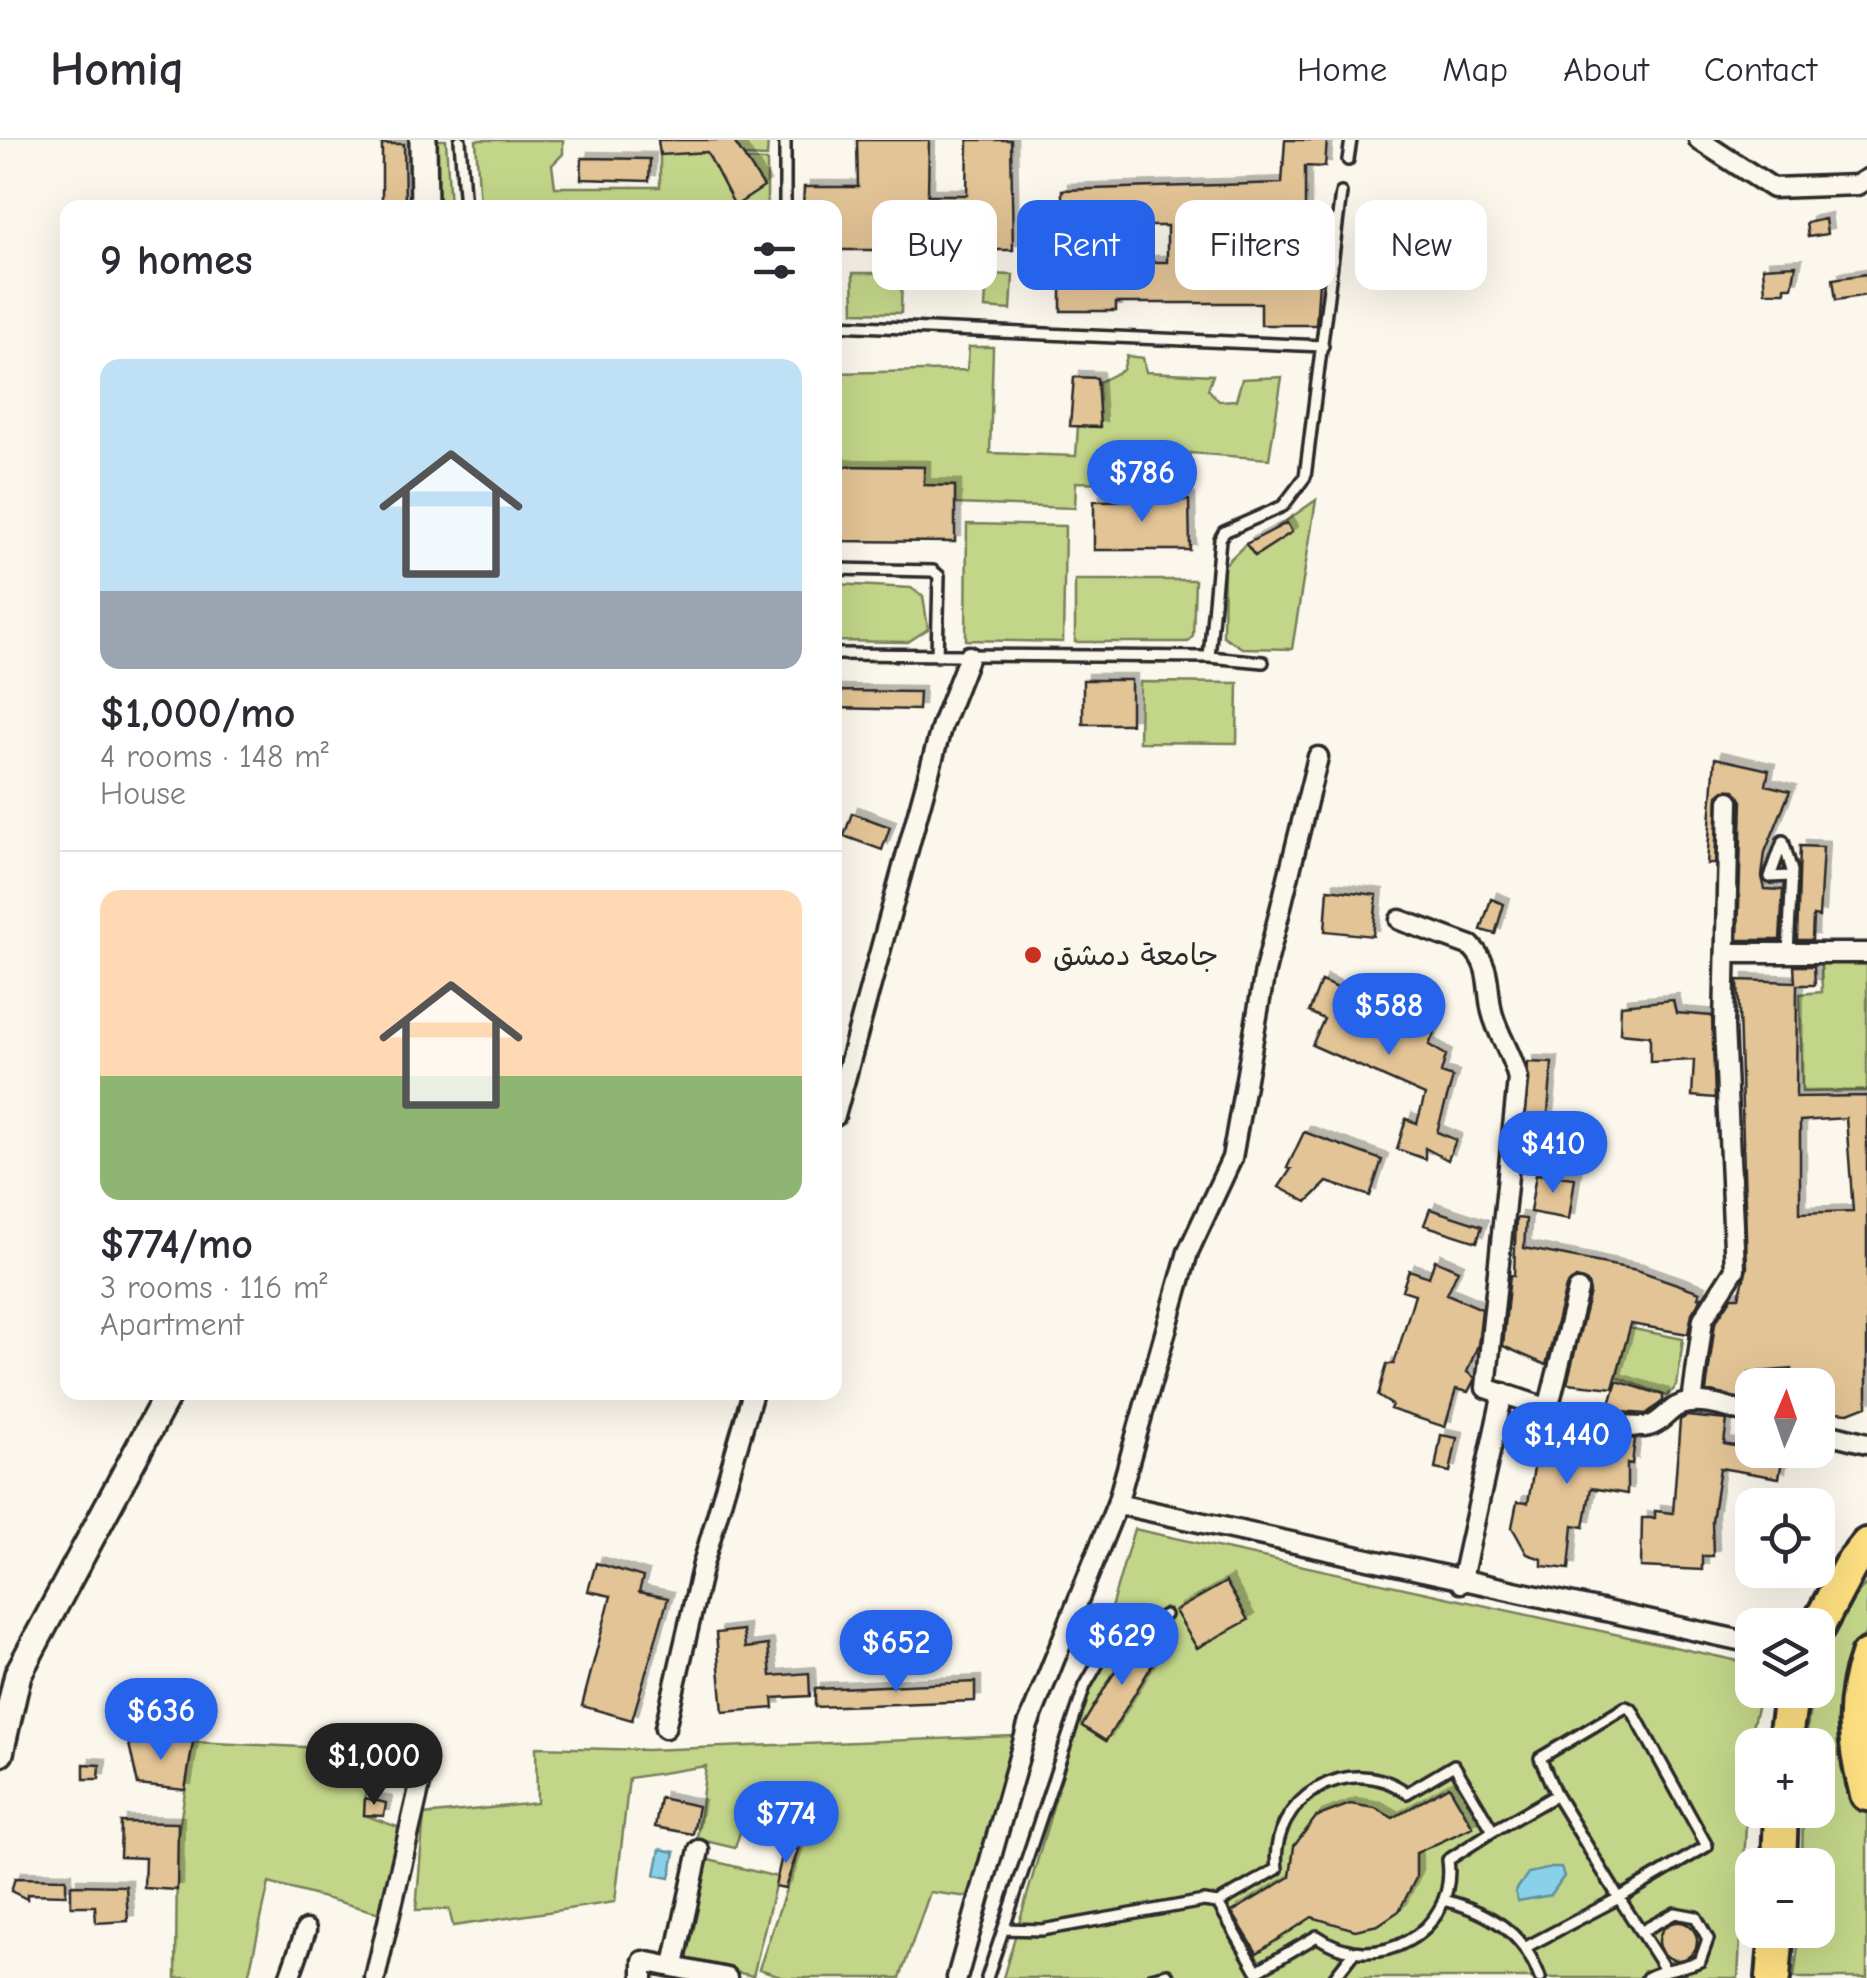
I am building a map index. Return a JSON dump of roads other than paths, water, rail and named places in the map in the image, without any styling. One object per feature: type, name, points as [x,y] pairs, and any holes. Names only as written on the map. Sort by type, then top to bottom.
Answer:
[{"type":"highway","points":[[1828,1608],[1850,1566],[1867,1545]]},
{"type":"highway","points":[[1867,1656],[1854,1718],[1857,1757],[1867,1794]]},
{"type":"highway","points":[[1773,1978],[1776,1948]]},
{"type":"street","points":[[423,140],[424,200]]},
{"type":"street","points":[[1699,140],[1773,188],[1856,185],[1867,179]]},
{"type":"street","points":[[842,1090],[942,725],[968,656]]},
{"type":"street","points":[[957,1978],[1028,1724],[1118,1504],[1188,1252],[1232,1158],[1265,971],[1318,757]]},
{"type":"street","points":[[1692,1403],[1703,1319],[1735,1268],[1724,1026],[1729,801]]},
{"type":"street","points":[[1400,920],[1471,946],[1478,954],[1489,975],[1492,1011],[1514,1058],[1516,1122],[1486,1388],[1548,1409],[1618,1426],[1650,1427],[1678,1406],[1692,1403],[1735,1411]]},
{"type":"street","points":[[1727,952],[1788,956],[1867,953]]},
{"type":"street","points":[[1548,1409],[1578,1290]]},
{"type":"street","points":[[1461,1583],[1503,1393]]},
{"type":"street","points":[[0,1754],[18,1674],[165,1400]]},
{"type":"street","points":[[665,1728],[703,1564],[752,1400]]},
{"type":"street","points":[[1835,1435],[1867,1443]]},
{"type":"street","points":[[1118,1504],[1461,1583],[1735,1639]]},
{"type":"street","points":[[375,1978],[422,1776]]},
{"type":"street","points":[[674,1965],[699,1850]]},
{"type":"street","points":[[290,1978],[306,1930]]},
{"type":"street","points":[[643,1978],[644,1960],[727,1978]]},
{"type":"lane","points":[[460,140],[464,200]]},
{"type":"lane","points":[[785,140],[785,200]]},
{"type":"lane","points":[[1348,160],[1351,140]]},
{"type":"lane","points":[[1208,658],[1220,539],[1224,532],[1283,506],[1298,492],[1304,477],[1341,193]]},
{"type":"lane","points":[[842,325],[1324,346]]},
{"type":"lane","points":[[842,569],[932,571],[939,576],[937,656]]},
{"type":"lane","points":[[842,654],[1263,662]]},
{"type":"lane","points":[[1788,956],[1792,876]]},
{"type":"lane","points":[[987,1978],[1084,1686],[1114,1643],[1165,1615]]},
{"type":"lane","points":[[1526,1947],[1619,1898],[1707,1846],[1632,1710],[1620,1708],[1542,1754],[1541,1764],[1556,1795],[1619,1898],[1642,1930],[1664,1968]]},
{"type":"lane","points":[[1004,1929],[1042,1930],[1204,1901],[1218,1903],[1277,1868],[1277,1845],[1288,1815],[1310,1792],[1339,1778],[1371,1777],[1406,1793],[1454,1765],[1493,1832]]},
{"type":"lane","points":[[1244,1978],[1317,1936],[1354,1952],[1386,1951],[1415,1938],[1444,1900],[1448,1860],[1556,1795]]},
{"type":"lane","points":[[1444,1900],[1493,1918],[1526,1947],[1540,1978]]},
{"type":"lane","points":[[1218,1903],[1257,1971]]},
{"type":"lane","points":[[1642,1930],[1675,1913],[1696,1917],[1708,1939],[1700,1960],[1682,1968],[1664,1968],[1647,1978]]},
{"type":"lane","points":[[1334,1978],[1354,1952]]},
{"type":"lane","points":[[1150,1978],[1167,1974],[1169,1978]]},
{"type":"water","points":[[660,1849],[675,1852],[670,1878],[655,1875]]},
{"type":"water","points":[[1561,1868],[1564,1876],[1551,1895],[1518,1901],[1515,1892],[1528,1873]]},
{"type":"place","name":"جامعة دمشق","points":[[1033,955]]}]
